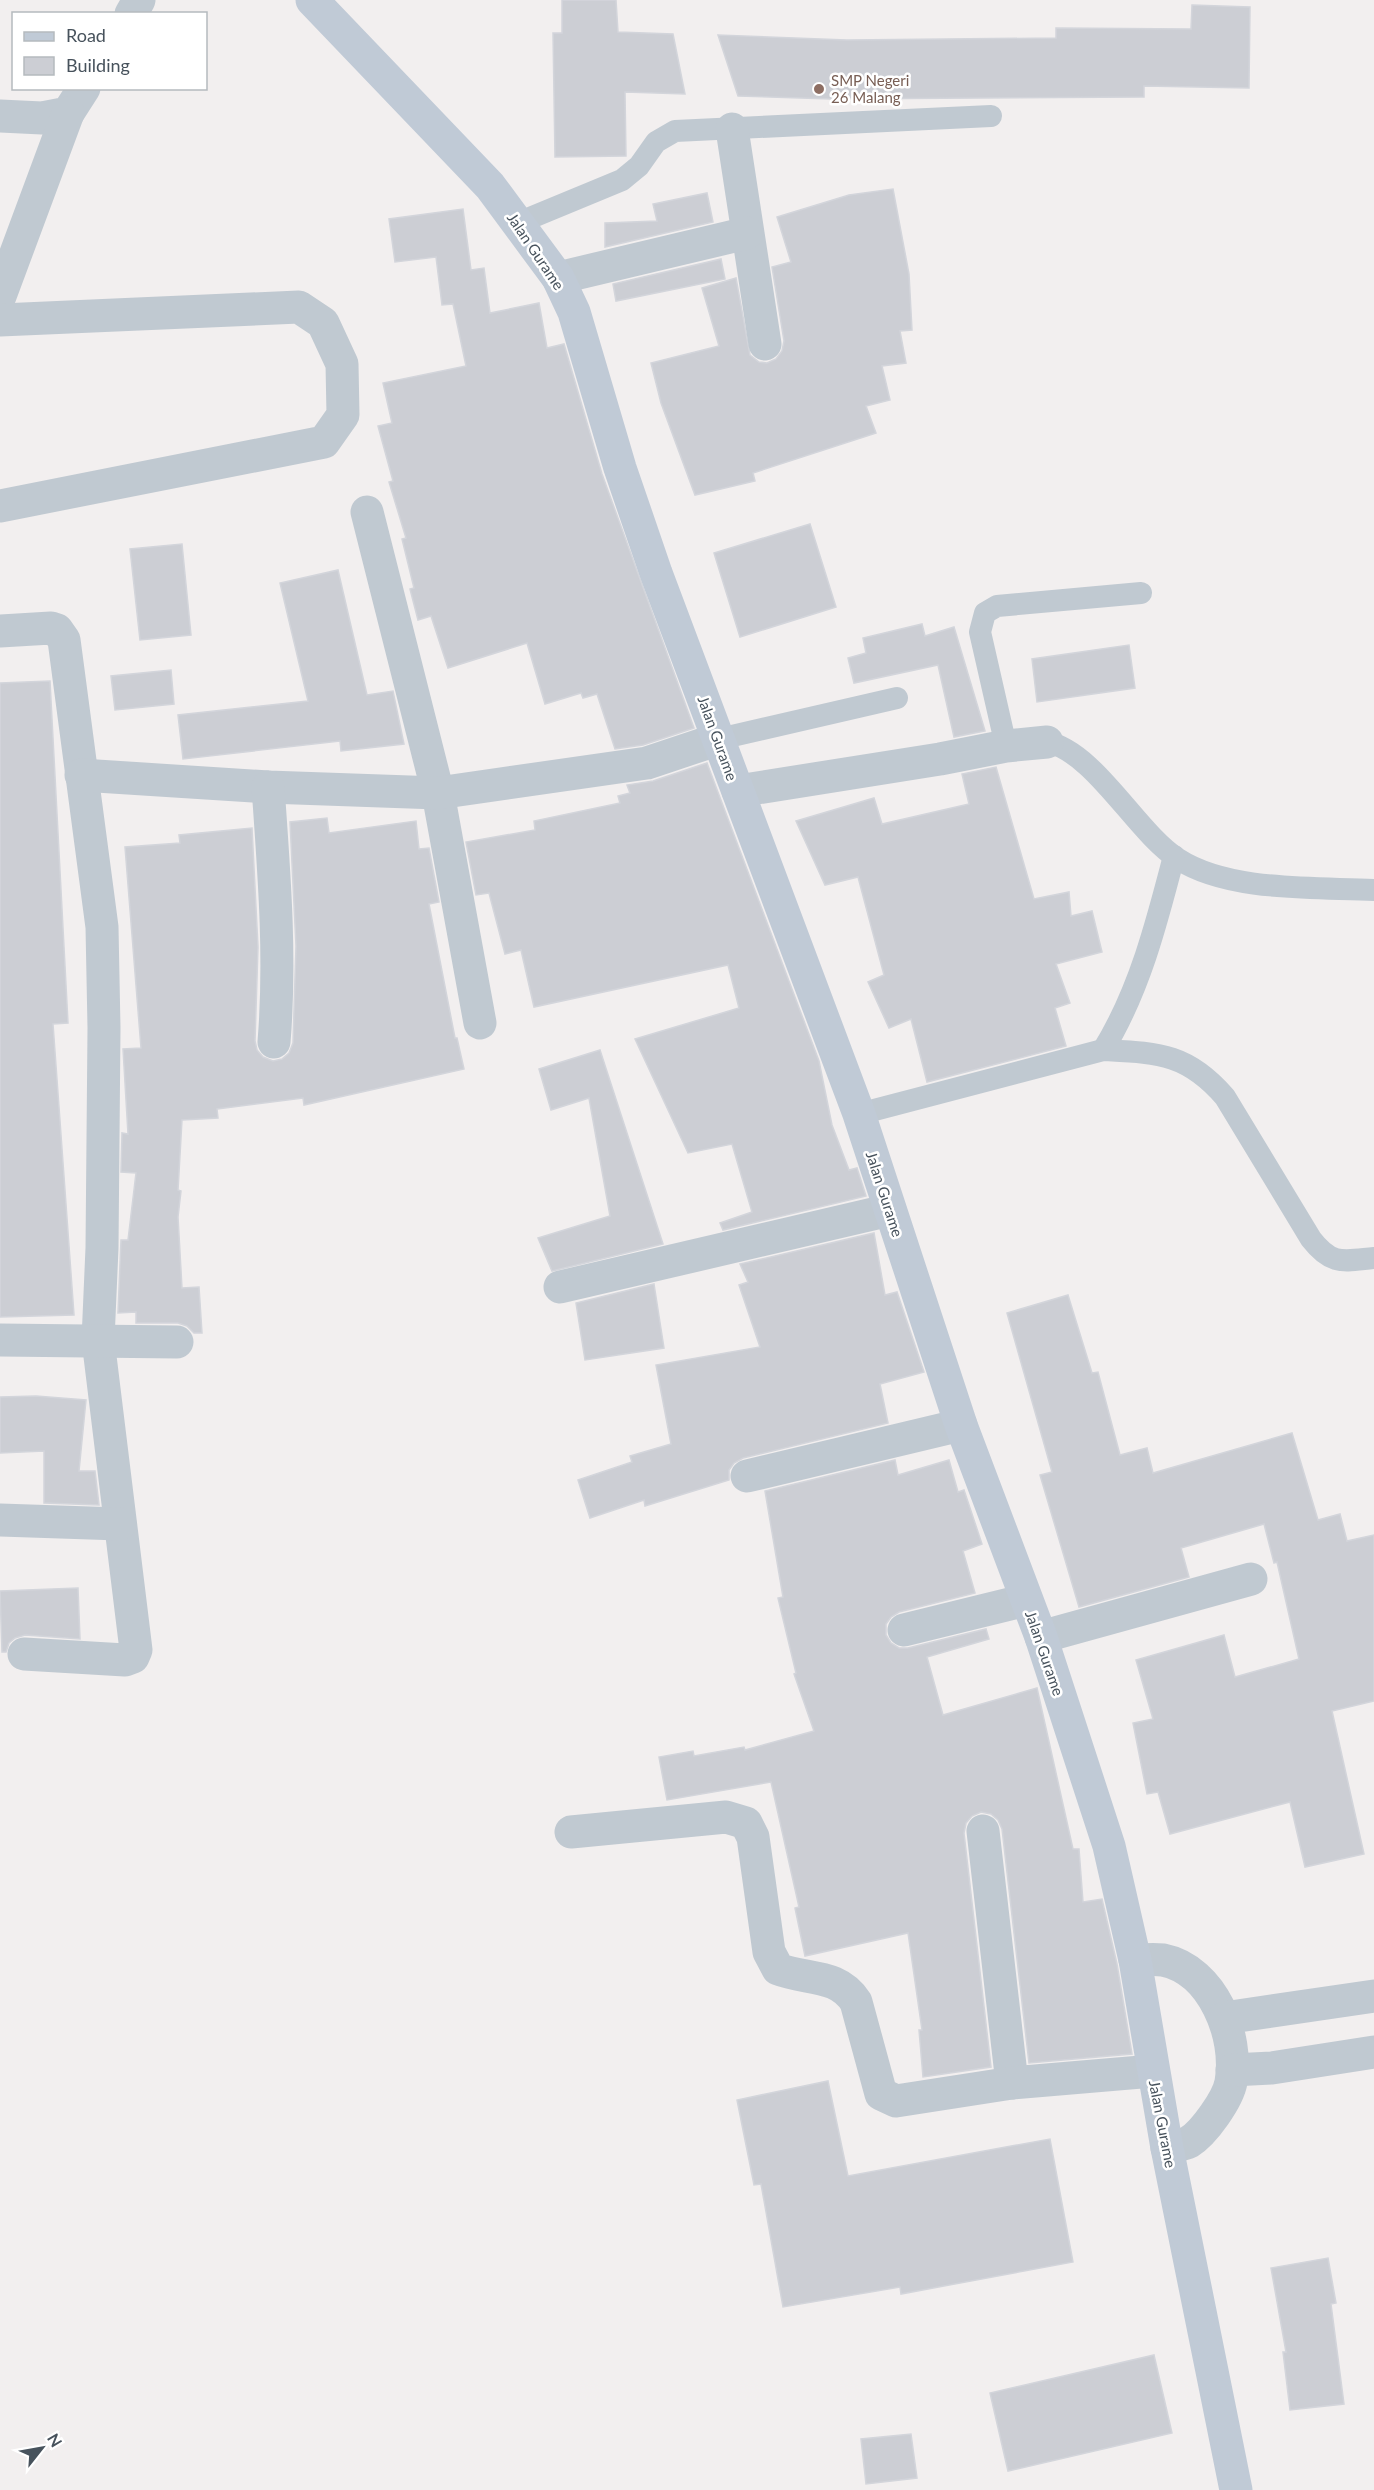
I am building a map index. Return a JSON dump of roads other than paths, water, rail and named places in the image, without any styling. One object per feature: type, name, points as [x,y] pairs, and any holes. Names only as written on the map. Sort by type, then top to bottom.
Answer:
[{"type":"street","name":"Jalan Gurame","points":[[312,0],[490,186],[558,278],[574,312],[620,468],[656,573],[859,1114],[961,1425],[1041,1637],[1109,1846],[1135,1960],[1167,2148],[1236,2490]]},
{"type":"street","points":[[0,116],[42,118],[76,100]]},
{"type":"street","points":[[0,296],[76,100]]},
{"type":"street","points":[[732,129],[765,344]]},
{"type":"street","points":[[558,278],[747,233]]},
{"type":"street","points":[[0,320],[299,308],[323,323],[342,364],[343,405],[343,415],[324,442],[0,506]]},
{"type":"street","points":[[367,512],[438,792],[480,1023]]},
{"type":"street","points":[[0,631],[51,628],[57,630],[64,640],[102,927],[104,1028],[102,1248],[98,1340],[136,1650],[133,1657],[125,1660],[24,1654]]},
{"type":"street","points":[[81,775],[268,787],[438,792],[647,762],[719,739]]},
{"type":"street","points":[[738,791],[940,759],[1006,746],[1047,742]]},
{"type":"street","points":[[268,787],[275,885],[278,994],[274,1042]]},
{"type":"street","points":[[560,1287],[890,1210]]},
{"type":"street","points":[[0,1340],[177,1342]]},
{"type":"street","points":[[747,1476],[961,1425]]},
{"type":"street","points":[[0,1520],[120,1524]]},
{"type":"street","points":[[1041,1637],[1251,1578]]},
{"type":"street","points":[[904,1629],[1026,1600]]},
{"type":"street","points":[[571,1832],[726,1817],[746,1823],[753,1837],[769,1952],[778,1969],[794,1975],[826,1978],[849,1991],[856,2002],[881,2094],[896,2101],[1012,2083],[1153,2071]]},
{"type":"street","points":[[983,1831],[1012,2083]]},
{"type":"street","points":[[1135,1960],[1162,1960],[1183,1968],[1198,1979],[1216,2002],[1224,2018],[1232,2070],[1230,2085],[1208,2124],[1189,2142],[1167,2148]]},
{"type":"street","points":[[1224,2018],[1374,1996]]},
{"type":"street","points":[[1232,2070],[1272,2068],[1374,2052]]},
{"type":"lane","points":[[518,223],[622,180],[639,166],[656,142],[675,131],[991,116]]},
{"type":"lane","points":[[1006,746],[980,632],[986,613],[997,606],[1142,593]]},
{"type":"lane","points":[[719,739],[897,698]]},
{"type":"lane","points":[[1047,742],[1065,748],[1073,754],[1107,786],[1161,848],[1197,870],[1256,884],[1374,890]]},
{"type":"lane","points":[[1103,1050],[1121,1022],[1159,911],[1174,856]]},
{"type":"lane","points":[[859,1114],[1103,1050],[1145,1052],[1180,1059],[1209,1079],[1225,1096],[1311,1239],[1324,1255],[1343,1261],[1374,1258]]},
{"type":"place","name":"SMP Negeri 26 Malang","points":[[819,89]]}]
